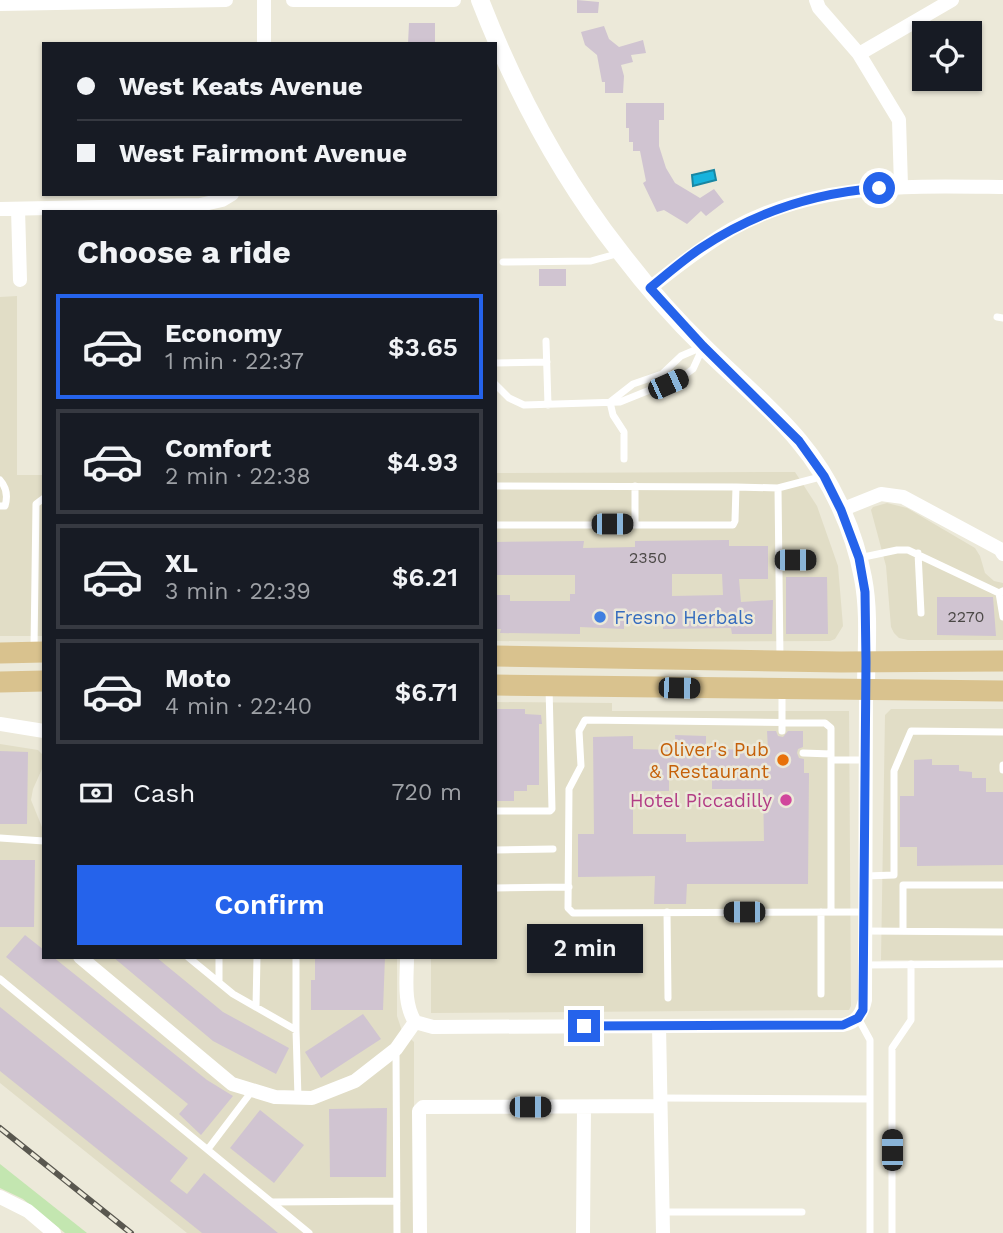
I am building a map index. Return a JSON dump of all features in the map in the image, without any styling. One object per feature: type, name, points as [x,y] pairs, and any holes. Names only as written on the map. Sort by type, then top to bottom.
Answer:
[{"type":"main road","points":[[0,653],[39,652]]},
{"type":"main road","points":[[497,656],[780,661],[866,675],[1003,691]]},
{"type":"main road","points":[[497,668],[532,669],[602,657]]},
{"type":"main road","points":[[497,685],[782,689],[866,675],[1003,661]]},
{"type":"main road","points":[[0,682],[42,681]]},
{"type":"street","points":[[0,4],[17,1],[226,0]]},
{"type":"street","points":[[264,0],[264,42]]},
{"type":"street","points":[[293,0],[454,0]]},
{"type":"street","points":[[407,959],[407,1001],[410,1014],[415,1022],[433,1027],[843,1025],[858,1018],[865,1000],[865,592],[859,558],[841,510],[824,476],[799,441],[703,346],[650,288],[582,200],[528,107],[480,0]]},
{"type":"street","points":[[816,0],[819,8],[859,54],[899,120],[901,186]]},
{"type":"street","points":[[859,54],[951,0]]},
{"type":"street","points":[[650,288],[699,249],[769,211],[856,189],[901,186],[1003,187]]},
{"type":"street","points":[[0,209],[200,205],[229,196]]},
{"type":"street","points":[[18,209],[20,280]]},
{"type":"street","points":[[841,510],[881,494],[903,497],[1000,549],[1003,554]]},
{"type":"street","points":[[0,724],[42,731]]},
{"type":"street","points":[[82,959],[232,1084],[275,1097],[312,1098],[355,1081],[396,1049],[415,1022]]},
{"type":"street","points":[[659,1026],[663,1233]]},
{"type":"street","points":[[420,1233],[419,1111],[423,1107],[584,1107],[660,1102]]},
{"type":"street","points":[[583,1233],[584,1107]]},
{"type":"street","points":[[0,1197],[28,1211],[54,1233]]},
{"type":"lane","points":[[503,262],[591,261],[620,252]]},
{"type":"lane","points":[[546,341],[548,405]]},
{"type":"lane","points":[[610,402],[633,384],[662,373],[681,356],[703,346]]},
{"type":"lane","points":[[497,386],[509,398],[524,405],[620,402],[682,377],[693,369],[703,346]]},
{"type":"lane","points":[[497,363],[547,362]]},
{"type":"lane","points":[[610,402],[613,415],[624,432],[624,459]]},
{"type":"lane","points":[[497,486],[778,488],[824,476]]},
{"type":"lane","points":[[0,480],[7,490],[7,499],[5,506],[0,506]]},
{"type":"lane","points":[[635,486],[635,524]]},
{"type":"lane","points":[[497,524],[733,525],[736,487]]},
{"type":"lane","points":[[778,488],[780,661]]},
{"type":"lane","points":[[39,652],[35,608],[36,504],[42,500]]},
{"type":"lane","points":[[859,558],[897,550],[918,553],[967,580],[1001,592],[1003,617]]},
{"type":"lane","points":[[918,553],[921,613]]},
{"type":"lane","points":[[778,560],[811,560]]},
{"type":"lane","points":[[35,608],[42,608]]},
{"type":"lane","points":[[497,811],[550,811],[552,808],[549,686]]},
{"type":"lane","points":[[782,689],[782,727]]},
{"type":"lane","points":[[831,912],[831,728],[825,723],[782,727],[585,720],[579,731],[582,766],[569,789],[568,908],[573,913],[865,912]]},
{"type":"lane","points":[[903,931],[903,885],[894,875],[894,771],[911,731],[1003,732]]},
{"type":"lane","points":[[803,753],[866,760]]},
{"type":"lane","points":[[1003,765],[1003,771]]},
{"type":"lane","points":[[0,838],[42,841]]},
{"type":"lane","points":[[497,850],[553,849]]},
{"type":"lane","points":[[865,876],[894,875]]},
{"type":"lane","points":[[903,885],[1003,885]]},
{"type":"lane","points":[[497,888],[569,887]]},
{"type":"lane","points":[[667,912],[668,998]]},
{"type":"lane","points":[[821,912],[821,994]]},
{"type":"lane","points":[[865,931],[1003,932]]},
{"type":"lane","points":[[190,959],[219,982],[296,1030]]},
{"type":"lane","points":[[219,959],[219,982]]},
{"type":"lane","points":[[257,959],[257,1007]]},
{"type":"lane","points":[[296,959],[298,1098]]},
{"type":"lane","points":[[892,1233],[892,1048],[911,1020],[911,964]]},
{"type":"lane","points":[[865,965],[1003,964]]},
{"type":"lane","points":[[0,979],[309,1233]]},
{"type":"lane","points":[[858,1018],[870,1040],[870,1233]]},
{"type":"lane","points":[[396,1049],[397,1233]]},
{"type":"lane","points":[[208,1149],[253,1090]]},
{"type":"lane","points":[[660,1102],[870,1099]]},
{"type":"lane","points":[[272,1202],[397,1201]]},
{"type":"lane","points":[[663,1212],[802,1212]]},
{"type":"shaded area","points":[[17,296],[17,475],[42,475],[42,636],[0,636],[0,297]]},
{"type":"shaded area","points":[[795,472],[817,506],[838,566],[843,626],[835,639],[830,641],[497,641],[497,473]]},
{"type":"shaded area","points":[[887,503],[907,508],[975,548],[985,573],[994,581],[1003,583],[1003,640],[908,640],[899,638],[894,633],[891,627],[886,566],[871,510]]},
{"type":"shaded area","points":[[497,702],[612,703],[612,711],[849,711],[849,1010],[431,1013],[431,959],[497,959]]},
{"type":"shaded area","points":[[891,709],[1003,709],[1003,960],[881,960],[885,715]]},
{"type":"shaded area","points":[[0,744],[38,750],[42,754],[42,769],[31,800],[42,827],[42,959],[397,959],[397,1016],[402,1031],[414,1042],[414,1233],[187,1233],[0,1083]]},
{"type":"green space","points":[[0,1164],[87,1233],[65,1233],[23,1199],[0,1188]]},
{"type":"water","points":[[714,170],[716,180],[693,186],[692,175]]},
{"type":"building","points":[[577,0],[599,2],[598,13],[577,13]]},
{"type":"building","points":[[409,23],[435,23],[435,42],[408,42]]},
{"type":"building","points":[[604,26],[609,39],[619,47],[643,40],[646,53],[631,55],[633,62],[621,65],[624,76],[623,93],[605,93],[605,82],[602,82],[597,55],[585,45],[581,32]]},
{"type":"building","points":[[626,103],[664,103],[664,120],[659,120],[659,146],[666,168],[675,183],[700,198],[714,189],[724,202],[706,216],[701,211],[687,224],[664,210],[657,212],[643,183],[646,181],[640,151],[633,151],[633,142],[629,142]]},
{"type":"building","points":[[539,269],[566,269],[566,286],[539,286]]},
{"type":"building","points":[[729,540],[729,546],[768,546],[768,579],[739,579],[741,602],[773,600],[772,634],[732,634],[731,628],[663,629],[663,617],[624,618],[624,629],[580,627],[580,634],[500,633],[501,629],[497,629],[497,595],[510,595],[510,601],[570,601],[570,594],[575,594],[575,575],[497,575],[497,542],[584,541],[583,548],[635,547],[635,541]],"holes":[[[672,574],[722,574],[723,595],[672,596]]]},
{"type":"building","points":[[786,577],[827,577],[828,634],[786,634]]},
{"type":"building","points":[[937,597],[993,597],[996,636],[937,635]]},
{"type":"building","points":[[497,709],[525,709],[525,714],[541,715],[539,785],[527,785],[527,791],[514,791],[514,801],[497,801]]},
{"type":"building","points":[[767,731],[776,731],[778,736],[783,737],[788,731],[803,731],[803,747],[798,749],[797,753],[799,758],[804,759],[804,773],[809,773],[808,884],[687,884],[686,904],[654,904],[655,876],[578,877],[578,834],[594,834],[593,737],[633,736],[633,749],[676,750],[675,735],[706,736],[706,749],[768,750]],"holes":[[[712,777],[712,789],[763,789],[764,841],[686,842],[686,834],[633,834],[633,791],[669,791],[669,778]]]},
{"type":"building","points":[[0,751],[28,752],[27,824],[0,824]]},
{"type":"building","points":[[932,759],[932,765],[959,765],[959,771],[972,772],[972,778],[986,778],[986,792],[1003,792],[1003,865],[917,866],[917,847],[900,847],[900,796],[914,796],[914,760]]},
{"type":"building","points":[[0,860],[35,860],[34,927],[0,927]]},
{"type":"building","points":[[25,935],[42,948],[42,959],[56,959],[207,1080],[233,1096],[201,1135],[179,1114],[188,1104],[6,957]]},
{"type":"building","points":[[115,959],[158,959],[223,1012],[289,1048],[276,1074],[213,1041]]},
{"type":"building","points":[[315,959],[385,959],[383,1010],[311,1010],[311,980],[315,980]]},
{"type":"building","points":[[0,1007],[188,1158],[170,1181],[187,1194],[204,1173],[278,1233],[202,1233],[0,1071]]},
{"type":"building","points":[[363,1014],[381,1039],[321,1078],[305,1052]]},
{"type":"building","points":[[387,1108],[386,1177],[330,1177],[329,1109]]},
{"type":"building","points":[[260,1110],[304,1145],[274,1183],[230,1148]]},
{"type":"railway","points":[[0,1128],[131,1233]]},
{"type":"place","name":"Fresno Herbals","points":[[600,617]]},
{"type":"place","name":"Oliver's Pub & Restaurant","points":[[783,760]]},
{"type":"place","name":"Hotel Piccadilly","points":[[786,800]]},
{"type":"route","points":[[584,1026],[843,1025],[858,1018],[863,1010],[866,662],[865,592],[859,558],[841,510],[824,476],[799,441],[703,346],[650,288],[699,249],[769,211],[805,199],[856,189],[879,188]]}]
